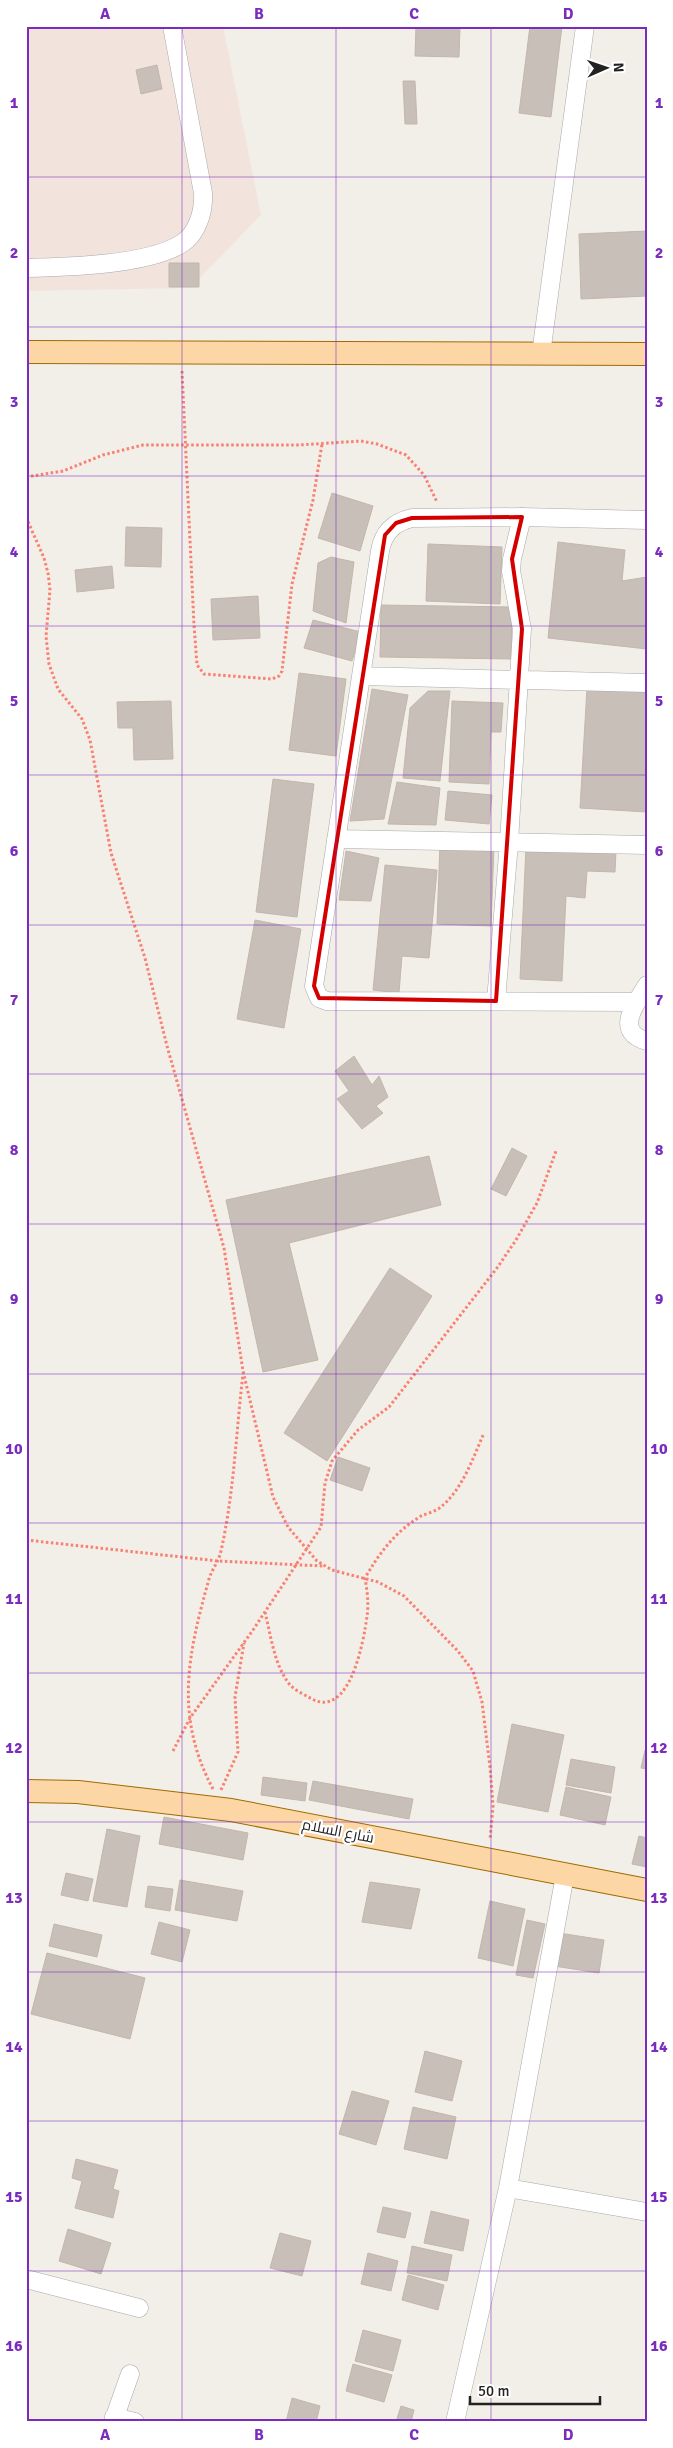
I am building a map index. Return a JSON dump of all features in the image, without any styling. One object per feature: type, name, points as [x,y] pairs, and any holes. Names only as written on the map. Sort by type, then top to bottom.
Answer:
[{"type":"main road","points":[[26,352],[647,354]]},
{"type":"main road","name":"شارع السلام","points":[[26,1791],[78,1792],[231,1810],[485,1861],[647,1890]]},
{"type":"street","points":[[26,268],[111,263],[150,255],[182,244],[190,235],[199,220],[203,205],[203,193],[172,26]]},
{"type":"street","points":[[541,354],[585,26]]},
{"type":"street","points":[[496,1001],[509,842],[522,629],[511,571],[522,516]]},
{"type":"street","points":[[637,1002],[327,1000],[319,998],[314,986],[381,543],[390,528],[404,520],[440,518],[522,516],[647,520]]},
{"type":"street","points":[[361,676],[647,684]]},
{"type":"street","points":[[336,839],[647,845]]},
{"type":"street","points":[[647,985],[630,1015],[629,1025],[632,1033],[640,1039],[647,1041]]},
{"type":"street","points":[[455,2422],[508,2188],[565,1875]]},
{"type":"street","points":[[508,2188],[647,2212]]},
{"type":"street","points":[[26,2279],[138,2308]]},
{"type":"street","points":[[130,2374],[113,2419],[135,2422]]},
{"type":"path","points":[[181,352],[197,665],[204,674],[272,679],[279,676],[282,671],[292,584],[313,500],[322,444]]},
{"type":"path","points":[[26,477],[63,471],[123,449],[143,445],[266,446],[361,441],[377,444],[406,455],[420,470],[430,487],[440,518]]},
{"type":"path","points":[[26,516],[44,558],[48,573],[50,590],[46,636],[50,670],[58,689],[82,719],[90,740],[111,853],[145,958],[169,1056],[224,1248],[244,1370],[274,1497],[288,1527],[324,1566],[340,1574],[364,1578],[391,1588],[404,1596],[457,1650],[476,1676],[482,1702],[493,1806],[491,1834],[485,1861]]},
{"type":"path","points":[[173,1751],[190,1718],[265,1612],[321,1527],[325,1483],[332,1462],[358,1430],[389,1406],[497,1268],[537,1204],[556,1151]]},
{"type":"path","points":[[244,1370],[232,1489],[218,1561],[210,1575],[189,1658],[187,1676],[190,1718],[201,1764],[218,1795],[232,1769],[238,1752],[235,1697],[244,1642]]},
{"type":"path","points":[[265,1612],[278,1662],[290,1685],[316,1701],[332,1701],[345,1691],[355,1669],[367,1616],[368,1594],[364,1578],[375,1559],[398,1532],[422,1516],[441,1508],[452,1495],[471,1464],[484,1433]]},
{"type":"path","points":[[26,1540],[218,1561],[324,1566]]},
{"type":"highlighted area","points":[[522,517],[512,559],[522,629],[496,1001],[319,998],[314,986],[385,535],[396,523],[412,518]]},
{"type":"shaded area","points":[[26,26],[223,26],[261,215],[190,288],[26,291]]},
{"type":"building","points":[[416,26],[460,26],[459,57],[415,56]]},
{"type":"building","points":[[530,26],[562,26],[551,117],[519,113]]},
{"type":"building","points":[[157,65],[162,89],[141,94],[136,70]]},
{"type":"building","points":[[403,81],[415,81],[417,124],[405,124]]},
{"type":"building","points":[[647,231],[647,296],[581,299],[579,234]]},
{"type":"building","points":[[169,263],[199,263],[199,287],[169,287]]},
{"type":"building","points":[[332,493],[373,506],[360,551],[318,538]]},
{"type":"building","points":[[126,527],[162,528],[161,567],[125,566]]},
{"type":"building","points":[[558,542],[625,550],[622,581],[647,577],[647,649],[548,638]]},
{"type":"building","points":[[428,544],[502,547],[500,604],[426,601]]},
{"type":"building","points":[[331,557],[354,562],[346,623],[313,611],[318,563]]},
{"type":"building","points":[[112,566],[114,588],[77,592],[75,570]]},
{"type":"building","points":[[258,596],[260,638],[213,640],[211,599]]},
{"type":"building","points":[[381,605],[512,607],[511,659],[380,657]]},
{"type":"building","points":[[313,620],[361,632],[352,661],[304,648]]},
{"type":"building","points":[[299,673],[346,679],[336,756],[289,750]]},
{"type":"building","points":[[587,688],[647,692],[647,812],[580,808]]},
{"type":"building","points":[[372,689],[408,695],[384,819],[350,821]]},
{"type":"building","points":[[428,691],[450,691],[440,781],[403,778],[410,708]]},
{"type":"building","points":[[171,701],[173,759],[134,760],[133,728],[118,728],[117,702]]},
{"type":"building","points":[[452,701],[503,703],[501,732],[491,732],[489,784],[449,782]]},
{"type":"building","points":[[273,779],[314,784],[297,917],[256,912]]},
{"type":"building","points":[[397,782],[440,788],[436,825],[388,824]]},
{"type":"building","points":[[448,791],[492,795],[489,824],[445,820]]},
{"type":"building","points":[[440,844],[494,846],[491,926],[437,924]]},
{"type":"building","points":[[526,847],[616,851],[615,872],[587,871],[585,898],[566,896],[562,981],[520,979]]},
{"type":"building","points":[[346,851],[379,858],[371,901],[339,900]]},
{"type":"building","points":[[385,865],[437,870],[429,958],[402,956],[399,993],[373,990]]},
{"type":"building","points":[[255,920],[301,929],[284,1028],[237,1019]]},
{"type":"building","points":[[354,1056],[372,1085],[379,1076],[388,1097],[376,1106],[383,1113],[362,1129],[337,1099],[349,1091],[335,1071]]},
{"type":"building","points":[[512,1148],[527,1156],[506,1196],[491,1189]]},
{"type":"building","points":[[429,1156],[441,1205],[289,1243],[318,1360],[263,1372],[226,1200]]},
{"type":"building","points":[[390,1268],[432,1296],[327,1461],[284,1433]]},
{"type":"building","points":[[338,1457],[370,1468],[362,1491],[330,1480]]},
{"type":"building","points":[[512,1724],[564,1735],[548,1812],[497,1802]]},
{"type":"building","points":[[645,1750],[647,1751],[647,1769],[641,1768]]},
{"type":"building","points":[[571,1759],[615,1767],[611,1793],[566,1785]]},
{"type":"building","points":[[263,1777],[307,1783],[305,1801],[261,1795]]},
{"type":"building","points":[[313,1781],[413,1799],[409,1819],[309,1800]]},
{"type":"building","points":[[566,1787],[611,1797],[605,1825],[560,1815]]},
{"type":"building","points":[[164,1817],[248,1833],[243,1860],[159,1844]]},
{"type":"building","points":[[107,1829],[140,1836],[127,1907],[93,1901]]},
{"type":"building","points":[[639,1836],[647,1838],[647,1867],[632,1864]]},
{"type":"building","points":[[66,1873],[93,1879],[88,1901],[61,1895]]},
{"type":"building","points":[[180,1880],[243,1891],[237,1921],[175,1910]]},
{"type":"building","points":[[370,1882],[420,1889],[411,1929],[362,1922]]},
{"type":"building","points":[[148,1886],[173,1889],[170,1911],[145,1907]]},
{"type":"building","points":[[490,1901],[525,1909],[513,1966],[478,1958]]},
{"type":"building","points":[[527,1920],[545,1924],[533,1978],[516,1975]]},
{"type":"building","points":[[159,1922],[190,1930],[182,1962],[151,1954]]},
{"type":"building","points":[[54,1924],[102,1935],[97,1957],[49,1946]]},
{"type":"building","points":[[559,1933],[604,1940],[599,1973],[554,1966]]},
{"type":"building","points":[[47,1953],[145,1978],[130,2039],[31,2014]]},
{"type":"building","points":[[425,2051],[462,2061],[452,2101],[415,2092]]},
{"type":"building","points":[[352,2091],[389,2101],[376,2145],[339,2134]]},
{"type":"building","points":[[413,2107],[456,2117],[447,2159],[404,2149]]},
{"type":"building","points":[[76,2159],[118,2170],[113,2189],[119,2191],[113,2218],[75,2208],[82,2181],[72,2178]]},
{"type":"building","points":[[383,2207],[411,2213],[405,2238],[377,2232]]},
{"type":"building","points":[[431,2211],[469,2220],[463,2251],[424,2243]]},
{"type":"building","points":[[68,2229],[111,2243],[101,2274],[59,2261]]},
{"type":"building","points":[[280,2233],[311,2241],[302,2276],[270,2268]]},
{"type":"building","points":[[412,2246],[452,2255],[447,2281],[407,2273]]},
{"type":"building","points":[[368,2253],[398,2261],[391,2291],[361,2284]]},
{"type":"building","points":[[408,2275],[444,2285],[438,2310],[402,2300]]},
{"type":"building","points":[[363,2330],[401,2340],[393,2371],[355,2361]]},
{"type":"building","points":[[353,2364],[392,2375],[384,2402],[346,2391]]},
{"type":"building","points":[[292,2398],[320,2406],[316,2422],[286,2422]]},
{"type":"building","points":[[401,2406],[414,2410],[411,2422],[396,2422]]}]
